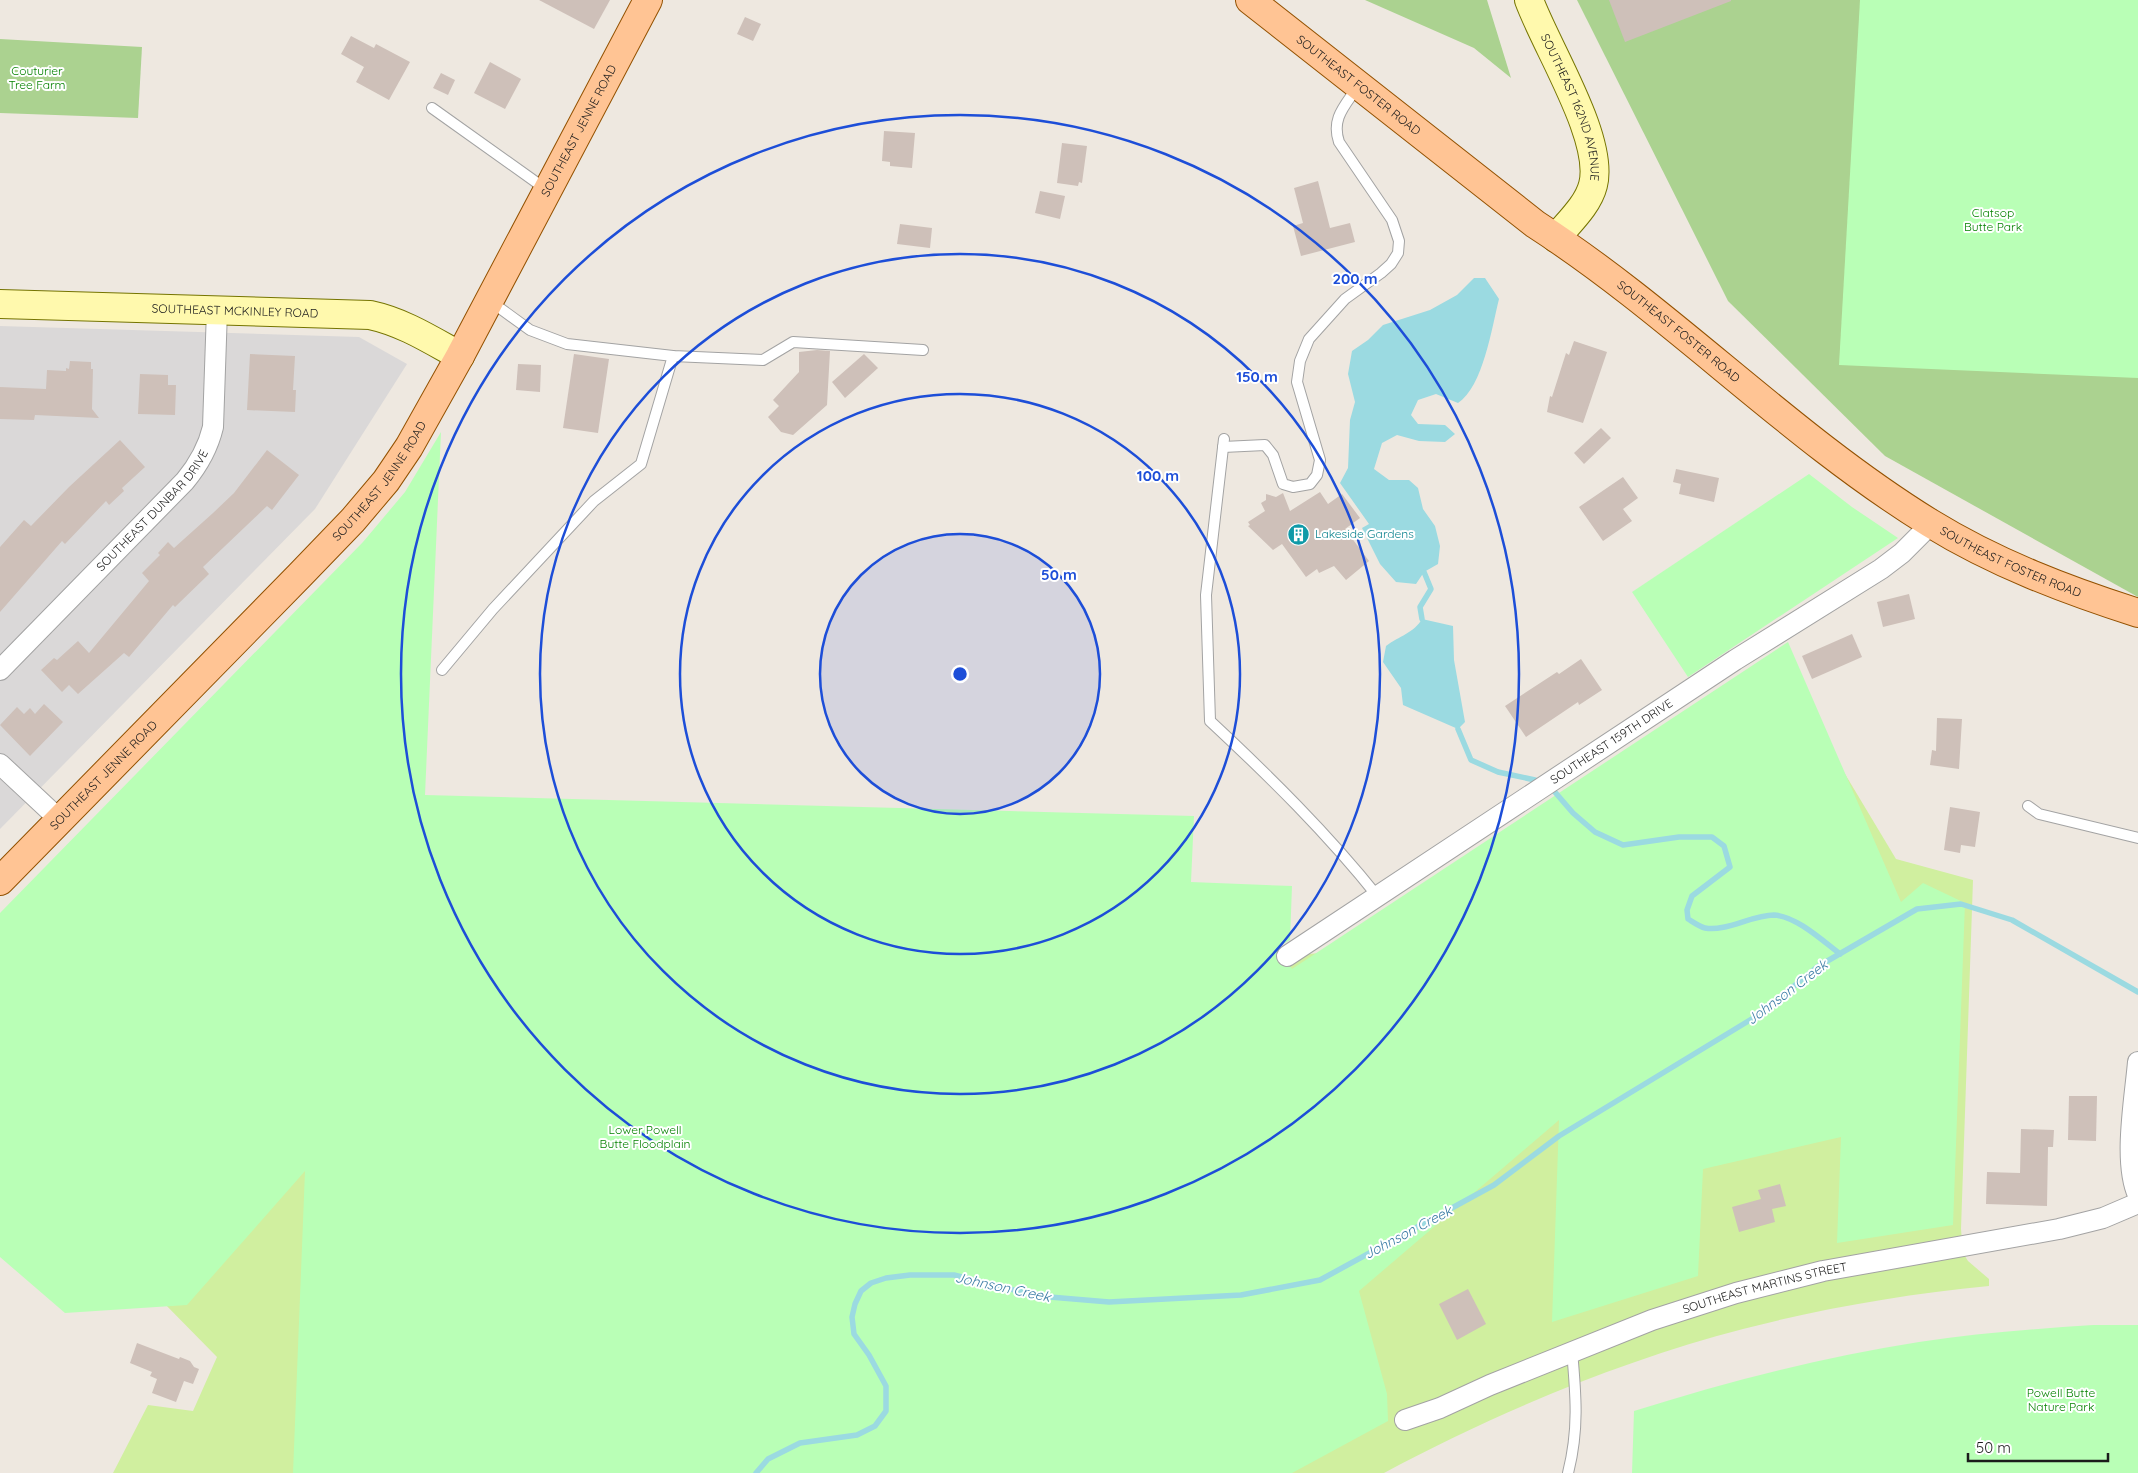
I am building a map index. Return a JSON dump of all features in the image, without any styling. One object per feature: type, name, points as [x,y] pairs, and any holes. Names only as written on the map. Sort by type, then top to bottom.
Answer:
[{"type":"main road","name":"SOUTHEAST JENNE ROAD","points":[[0,881],[353,520],[386,481],[409,447],[490,301],[648,0]]},
{"type":"main road","name":"SOUTHEAST FOSTER ROAD","points":[[1250,0],[1535,224],[1585,257],[1756,396],[1863,478],[1931,524],[1990,556],[2037,577],[2138,613]]},
{"type":"street","name":"SOUTHEAST 162ND AVENUE","points":[[1529,0],[1579,113],[1589,139],[1595,165],[1593,186],[1588,198],[1556,238]]},
{"type":"street","name":"SOUTHEAST MCKINLEY ROAD","points":[[0,304],[370,315],[387,319],[411,329],[460,356]]},
{"type":"street","name":"SOUTHEAST DUNBAR DRIVE","points":[[0,670],[185,482],[199,464],[214,427],[217,310]]},
{"type":"street","name":"SOUTHEAST 159TH DRIVE","points":[[1287,956],[1735,660],[1881,569],[1902,553],[1931,524]]},
{"type":"street","points":[[0,764],[60,821]]},
{"type":"street","points":[[2138,1062],[2133,1119],[2132,1168],[2138,1194]]},
{"type":"street","name":"SOUTHEAST MARTINS STREET","points":[[1405,1420],[1440,1408],[1490,1385],[1652,1320],[1736,1293],[1823,1271],[2059,1229],[2103,1218],[2138,1203]]},
{"type":"lane","points":[[1358,85],[1336,120],[1336,132],[1339,142],[1392,220],[1399,241],[1398,252],[1391,264],[1345,299],[1309,339],[1300,361],[1297,382],[1320,460],[1317,475],[1310,484],[1293,487],[1283,484],[1274,455],[1265,446],[1223,443],[1206,595],[1210,721],[1283,791],[1347,858],[1378,897]]},
{"type":"lane","points":[[432,108],[548,190]]},
{"type":"lane","points":[[490,301],[530,330],[567,344],[673,356],[763,360],[793,342],[923,350]]},
{"type":"lane","points":[[442,670],[492,608],[594,501],[641,464],[673,356]]},
{"type":"lane","points":[[2028,806],[2039,814],[2138,838]]},
{"type":"lane","points":[[1568,1473],[1574,1448],[1577,1402],[1572,1352]]},
{"type":"shaded area","points":[[0,326],[359,337],[407,364],[315,509],[0,829]]},
{"type":"green space","points":[[1365,0],[1487,0],[1511,78],[1474,48]]},
{"type":"green space","points":[[1577,0],[2138,0],[2138,597],[1885,456],[1728,301]]},
{"type":"green space","name":"Clatsop Butte Park","points":[[1860,0],[2138,0],[2138,378],[1839,365]]},
{"type":"green space","name":"Couturier Tree Farm","points":[[0,39],[142,47],[138,118],[0,113]]},
{"type":"green space","name":"Lower Powell Butte Floodplain","points":[[441,432],[425,795],[1194,816],[1191,882],[1292,886],[1290,940],[1278,947],[1292,969],[1788,642],[1901,902],[1923,883],[1965,903],[1953,1225],[1837,1243],[1841,1137],[1703,1169],[1698,1276],[1552,1322],[1559,1120],[1359,1291],[1387,1394],[1388,1421],[1292,1473],[293,1473],[305,1171],[187,1305],[65,1313],[0,1257],[0,913],[363,542],[405,492]]},
{"type":"green space","points":[[1809,474],[1852,507],[1898,538],[1688,677],[1632,592]]},
{"type":"green space","name":"Lower Powell Butte Floodplain","points":[[1773,654],[1896,859],[1973,880],[1961,1229],[1963,1253],[1968,1261],[1989,1279],[1989,1286],[1927,1293],[1835,1308],[1773,1321],[1652,1356],[1559,1390],[1469,1430],[1384,1473],[113,1473],[148,1405],[193,1411],[217,1357],[43,1180],[1278,957],[1320,953]]},
{"type":"green space","name":"Powell Butte Nature Park","points":[[2093,1325],[2138,1325],[2138,1473],[1632,1473],[1634,1411],[1775,1371],[1883,1348],[1984,1334]]},
{"type":"water","points":[[1474,278],[1485,278],[1499,299],[1490,340],[1474,384],[1467,395],[1458,403],[1436,394],[1418,400],[1411,415],[1418,424],[1445,425],[1455,434],[1445,442],[1419,441],[1397,435],[1382,443],[1374,469],[1389,480],[1409,480],[1418,488],[1423,509],[1435,526],[1440,546],[1438,564],[1424,572],[1416,584],[1396,582],[1380,564],[1362,528],[1369,524],[1340,483],[1348,468],[1350,420],[1355,402],[1348,374],[1352,351],[1368,340],[1383,325],[1430,310],[1457,295]]},
{"type":"water","points":[[1422,619],[1453,626],[1454,660],[1465,722],[1458,729],[1403,705],[1401,688],[1383,662],[1386,646],[1415,628]]},
{"type":"building","points":[[539,0],[610,0],[594,29]]},
{"type":"building","points":[[1609,0],[1731,0],[1731,1],[1625,42]]},
{"type":"building","points":[[745,17],[761,24],[753,41],[737,34]]},
{"type":"building","points":[[351,36],[374,48],[376,44],[410,62],[389,100],[356,82],[364,67],[341,54]]},
{"type":"building","points":[[490,62],[521,79],[505,109],[474,93]]},
{"type":"building","points":[[441,73],[455,80],[448,95],[433,88]]},
{"type":"building","points":[[884,131],[915,133],[912,168],[890,166],[890,162],[882,161]]},
{"type":"building","points":[[1062,143],[1087,146],[1082,183],[1079,182],[1078,186],[1057,183]]},
{"type":"building","points":[[1318,181],[1330,228],[1350,223],[1355,242],[1301,256],[1293,226],[1303,223],[1294,188]]},
{"type":"building","points":[[1040,191],[1065,196],[1060,219],[1035,213]]},
{"type":"building","points":[[900,224],[932,228],[930,248],[897,244]]},
{"type":"building","points":[[1574,341],[1607,352],[1583,423],[1547,412],[1550,396],[1552,397],[1566,353],[1569,355]]},
{"type":"building","points":[[830,351],[827,405],[793,435],[781,432],[768,417],[779,406],[773,400],[799,372],[799,352]]},
{"type":"building","points":[[250,354],[295,356],[293,390],[296,390],[295,412],[247,410]]},
{"type":"building","points":[[574,354],[609,359],[598,433],[563,428]]},
{"type":"building","points":[[864,354],[878,368],[845,398],[832,382]]},
{"type":"building","points":[[70,361],[91,362],[91,369],[93,369],[92,409],[99,418],[35,415],[34,420],[0,419],[0,387],[46,389],[47,370],[66,371],[66,368],[69,369]]},
{"type":"building","points":[[518,364],[541,365],[540,392],[516,390]]},
{"type":"building","points":[[140,374],[168,375],[168,385],[176,385],[175,415],[138,414]]},
{"type":"building","points":[[1601,428],[1611,438],[1584,464],[1574,453]]},
{"type":"building","points":[[120,440],[145,467],[122,488],[124,491],[109,505],[106,501],[65,544],[62,541],[0,612],[0,547],[24,520],[31,526],[69,487]]},
{"type":"building","points":[[267,450],[299,475],[272,510],[267,506],[203,567],[209,574],[175,607],[173,605],[129,657],[124,653],[78,694],[69,685],[62,692],[41,670],[54,658],[57,660],[78,641],[89,653],[149,581],[142,573],[160,555],[158,553],[168,542],[174,548],[213,513],[234,493]]},
{"type":"building","points":[[1676,469],[1719,478],[1714,502],[1679,494],[1681,484],[1673,482]]},
{"type":"building","points":[[1623,477],[1638,498],[1623,509],[1632,521],[1603,541],[1579,507]]},
{"type":"building","name":"Lakeside Gardens","points":[[1320,492],[1328,504],[1342,494],[1360,518],[1345,529],[1369,561],[1346,580],[1334,566],[1319,573],[1317,569],[1306,577],[1282,544],[1273,550],[1248,526],[1250,525],[1248,522],[1265,511],[1261,503],[1266,500],[1266,494],[1276,497],[1283,493],[1290,511]]},
{"type":"building","points":[[1909,594],[1915,619],[1883,627],[1877,602]]},
{"type":"building","points":[[1852,634],[1862,657],[1812,679],[1802,656]]},
{"type":"building","points":[[1581,659],[1602,690],[1579,705],[1578,702],[1526,737],[1505,706],[1557,672],[1559,674]]},
{"type":"building","points":[[44,704],[63,722],[30,756],[0,725],[17,707],[24,714],[30,708],[35,714]]},
{"type":"building","points":[[1937,718],[1962,719],[1959,769],[1930,765],[1932,750],[1936,751]]},
{"type":"building","points":[[1950,807],[1980,812],[1975,847],[1961,845],[1960,853],[1944,850]]},
{"type":"building","points":[[2069,1096],[2097,1096],[2096,1141],[2068,1140]]},
{"type":"building","points":[[2021,1129],[2054,1130],[2053,1147],[2048,1147],[2047,1206],[1986,1204],[1987,1172],[2020,1173]]},
{"type":"building","points":[[1780,1184],[1786,1206],[1772,1209],[1775,1222],[1739,1232],[1732,1207],[1761,1199],[1758,1190]]},
{"type":"building","points":[[1468,1289],[1486,1324],[1457,1340],[1439,1304]]},
{"type":"building","points":[[137,1343],[179,1359],[180,1357],[190,1361],[194,1367],[199,1369],[193,1384],[184,1381],[176,1402],[152,1393],[157,1379],[150,1376],[152,1372],[130,1363]]},
{"type":"waterway","points":[[1422,619],[1420,607],[1431,589],[1424,572]]},
{"type":"waterway","points":[[1458,729],[1471,760],[1498,772],[1541,783]]},
{"type":"waterway","points":[[1549,788],[1595,832],[1623,845],[1679,837],[1712,837],[1724,846],[1730,867],[1692,896],[1687,910],[1688,919],[1696,924],[1713,929],[1766,916],[1782,916],[1800,924],[1840,954]]},
{"type":"waterway","name":"Johnson Creek","points":[[756,1473],[768,1459],[800,1443],[857,1435],[875,1426],[886,1411],[886,1386],[869,1355],[854,1334],[852,1317],[861,1291],[871,1283],[886,1278],[910,1275],[954,1275],[1038,1296],[1109,1302],[1241,1295],[1320,1280],[1494,1185],[1559,1136],[1760,1014],[1817,967],[1917,909],[1961,904],[2012,920],[2138,992]]},
{"type":"place","name":"Lakeside Gardens","points":[[1299,534]]}]
